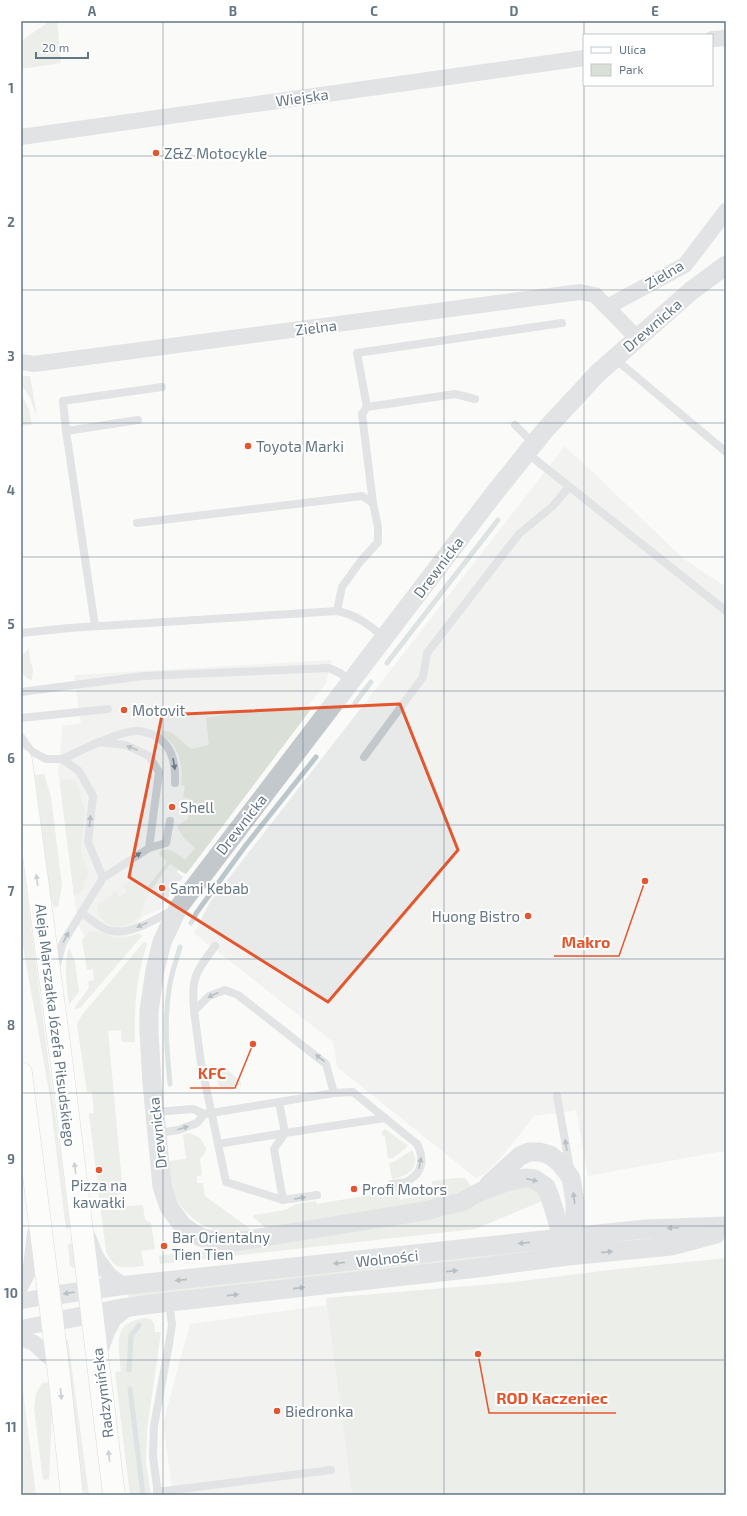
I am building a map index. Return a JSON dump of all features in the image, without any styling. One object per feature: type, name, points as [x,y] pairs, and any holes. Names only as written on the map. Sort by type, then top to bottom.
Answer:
[{"type":"main road","name":"Aleja Marszałka Józefa Piłsudskiego","points":[[21,760],[52,988],[90,1290]]},
{"type":"main road","points":[[21,1073],[48,1296],[58,1365],[72,1495]]},
{"type":"main road","name":"Radzymińska","points":[[90,1290],[114,1495]]},
{"type":"street","points":[[713,40],[726,38]]},
{"type":"street","name":"Wiejska","points":[[21,137],[583,58]]},
{"type":"street","name":"Zielna","points":[[607,307],[684,264],[726,211]]},
{"type":"street","name":"Drewnicka","points":[[569,1244],[546,1187],[534,1179],[526,1178],[515,1179],[482,1191],[461,1202],[424,1211],[241,1241],[226,1242],[194,1234],[182,1225],[169,1207],[162,1186],[149,1032],[152,988],[162,942],[178,908],[530,448],[579,392],[614,358],[691,292],[726,265]]},
{"type":"street","name":"Zielna","points":[[21,362],[34,364],[580,292],[595,295],[637,338]]},
{"type":"street","name":"Drewnicka","points":[[482,1191],[520,1156],[529,1152],[540,1152],[550,1156],[560,1164],[571,1178]]},
{"type":"street","points":[[569,1244],[576,1217],[571,1178]]},
{"type":"street","points":[[21,1286],[32,1266],[38,1209]]},
{"type":"street","points":[[81,1220],[96,1257],[109,1275],[124,1286]]},
{"type":"street","name":"Wolności","points":[[52,1322],[129,1307],[477,1268],[569,1244],[646,1229],[726,1226]]},
{"type":"street","name":"Wolności","points":[[48,1296],[124,1286],[569,1244],[671,1246],[726,1232]]},
{"type":"street","points":[[21,1301],[48,1296]]},
{"type":"street","points":[[97,1358],[107,1332],[114,1319],[129,1307]]},
{"type":"street","points":[[21,1328],[52,1322]]},
{"type":"street","points":[[21,1338],[34,1343],[58,1365]]},
{"type":"lane","points":[[337,611],[342,587],[360,562],[378,542],[378,527],[373,503],[362,414],[367,407],[357,353],[562,323]]},
{"type":"lane","points":[[614,358],[726,452]]},
{"type":"lane","points":[[95,626],[66,431],[63,401],[162,387]]},
{"type":"lane","points":[[367,407],[455,394],[475,399]]},
{"type":"lane","points":[[66,431],[138,420]]},
{"type":"lane","points":[[515,425],[530,448],[569,487],[726,611]]},
{"type":"lane","points":[[364,757],[423,677],[427,653],[518,534],[553,506],[569,487]]},
{"type":"lane","points":[[137,522],[362,496],[373,503]]},
{"type":"lane","points":[[21,634],[95,626],[337,611],[348,613],[357,617],[366,622],[384,637]]},
{"type":"lane","points":[[21,692],[143,676],[328,668],[340,673],[351,681]]},
{"type":"lane","points":[[21,718],[108,709]]},
{"type":"lane","points":[[62,760],[121,733],[137,730],[155,735],[168,747],[176,769],[175,783]]},
{"type":"lane","points":[[21,737],[31,751],[46,759],[62,760],[79,771],[93,796],[88,842],[104,878]]},
{"type":"lane","points":[[99,742],[126,745],[149,756],[159,772],[149,848]]},
{"type":"lane","points":[[52,988],[63,942],[104,878],[149,848],[166,843],[170,821]]},
{"type":"lane","points":[[82,913],[108,930],[120,932],[129,931],[178,908]]},
{"type":"lane","points":[[215,946],[201,964],[195,977],[192,992],[207,1113],[218,1144],[226,1182],[283,1200],[317,1195]]},
{"type":"lane","points":[[194,1011],[209,996],[225,990],[238,995],[326,1064],[334,1093]]},
{"type":"lane","points":[[155,1112],[192,1109],[207,1113],[334,1093],[353,1092],[417,1144],[422,1154],[422,1164],[417,1174],[407,1181],[392,1184]]},
{"type":"lane","points":[[557,1096],[561,1112],[571,1178]]},
{"type":"lane","points":[[280,1102],[285,1133],[274,1149],[283,1200]]},
{"type":"lane","points":[[157,1133],[178,1130],[197,1123],[207,1113]]},
{"type":"lane","points":[[218,1144],[385,1118]]},
{"type":"lane","points":[[169,1302],[172,1325],[154,1426],[153,1456],[157,1494],[331,1470]]},
{"type":"highlighted area","points":[[400,704],[458,850],[328,1002],[129,877],[162,715]]},
{"type":"shaded area","points":[[565,446],[684,559],[726,587],[726,1152],[718,1152],[588,1176],[576,1110],[534,1116],[505,1153],[486,1173],[476,1178],[337,1067],[333,1042],[194,933],[210,902]]},
{"type":"shaded area","points":[[332,660],[326,683],[177,872],[183,877],[159,910],[143,916],[122,942],[94,956],[78,924],[58,771],[63,726],[81,723],[74,675]]},
{"type":"shaded area","points":[[327,1305],[352,1495],[173,1495],[163,1423],[190,1324]]},
{"type":"green space","points":[[50,21],[57,21],[61,63],[21,69],[21,41]]},
{"type":"green space","points":[[21,376],[30,376],[37,417],[30,398],[21,383]]},
{"type":"green space","points":[[21,394],[29,409],[32,425],[21,426]]},
{"type":"green space","points":[[29,648],[30,660],[33,669],[32,680],[26,677],[22,671],[21,664],[21,657]]},
{"type":"green space","points":[[310,706],[312,708],[187,873],[185,874],[170,864],[147,897],[142,912],[137,919],[122,926],[111,925],[103,920],[99,915],[97,906],[116,891],[120,897],[127,892],[123,886],[130,880],[137,882],[146,889],[167,862],[159,854],[160,851],[170,850],[185,860],[195,848],[183,837],[177,826],[188,819],[191,799],[183,797],[185,786],[181,785],[182,774],[179,757],[171,742],[155,730],[171,732],[191,749],[209,745],[206,718],[235,713]]},
{"type":"green space","points":[[44,774],[51,797],[62,886],[58,907],[54,907],[50,894],[35,775]]},
{"type":"green space","points":[[68,779],[76,781],[85,810],[81,851],[88,873],[84,889],[74,896],[60,784],[62,780]]},
{"type":"green space","points":[[21,849],[70,1228],[66,1229],[49,1091],[21,929]]},
{"type":"green space","points":[[94,931],[116,938],[132,936],[139,933],[142,936],[80,1008],[75,1009],[89,988],[88,981],[94,980],[93,969],[87,970],[82,940],[89,932]]},
{"type":"green space","points":[[146,942],[147,945],[140,969],[136,993],[135,1042],[122,1042],[121,1030],[108,1031],[123,1193],[116,1195],[117,1207],[143,1205],[145,1220],[151,1223],[155,1249],[141,1251],[144,1266],[121,1267],[113,1263],[106,1251],[89,1114],[94,1113],[92,1092],[87,1093],[77,1024],[82,1015],[143,943]]},
{"type":"green space","points":[[69,947],[75,962],[79,992],[69,1005],[66,961]]},
{"type":"green space","points":[[223,1066],[241,1082],[241,1085],[222,1088],[219,1086],[215,1069]]},
{"type":"green space","points":[[385,1129],[408,1146],[393,1158],[388,1159],[385,1136],[382,1136],[382,1132]]},
{"type":"green space","points":[[190,1133],[200,1138],[206,1148],[205,1153],[200,1159],[202,1175],[197,1176],[197,1183],[203,1183],[205,1196],[253,1231],[234,1233],[214,1229],[195,1220],[180,1205],[171,1186],[169,1177],[169,1161],[186,1159],[183,1134]]},
{"type":"green space","points":[[412,1150],[415,1156],[415,1162],[412,1170],[403,1176],[392,1179],[389,1163],[394,1162]]},
{"type":"green space","points":[[465,1178],[471,1186],[457,1193],[425,1203],[266,1228],[253,1217],[254,1215],[285,1210],[296,1204],[316,1201],[317,1204],[393,1191],[393,1188],[398,1187],[400,1200],[433,1194],[432,1181]]},
{"type":"green space","points":[[519,1186],[536,1189],[545,1200],[475,1229],[160,1264],[159,1256],[203,1250],[216,1252],[277,1245],[449,1215],[477,1205],[503,1190]]},
{"type":"green space","points":[[72,1243],[74,1268],[70,1266],[68,1244]]},
{"type":"green space","points":[[552,1247],[549,1251],[129,1298],[128,1293]]},
{"type":"green space","points":[[726,1258],[726,1495],[352,1495],[326,1298],[505,1283]]},
{"type":"green space","points":[[145,1318],[150,1319],[153,1322],[155,1332],[161,1332],[147,1430],[146,1463],[151,1495],[130,1495],[115,1372],[121,1371],[119,1344],[122,1330],[134,1321]]},
{"type":"green space","points":[[63,1340],[68,1340],[89,1495],[84,1495]]},
{"type":"green space","points":[[21,1378],[36,1495],[24,1495],[21,1468]]},
{"type":"green space","points":[[50,1382],[52,1412],[49,1479],[43,1480],[34,1408],[36,1394],[42,1383]]},
{"type":"waterway","points":[[387,663],[498,520]]},
{"type":"waterway","points":[[355,703],[371,682]]},
{"type":"waterway","points":[[191,923],[197,912],[246,845],[316,757]]},
{"type":"waterway","points":[[170,1084],[166,1037],[167,1001],[171,978],[180,947]]},
{"type":"waterway","points":[[129,1370],[131,1336],[139,1325]]},
{"type":"waterway","points":[[130,1389],[143,1495]]},
{"type":"place","name":"Z&Z Motocykle","points":[[156,153]]},
{"type":"place","name":"Toyota Marki","points":[[248,446]]},
{"type":"place","name":"Motovit","points":[[124,710]]},
{"type":"place","name":"Shell","points":[[172,807]]},
{"type":"place","name":"Makro","points":[[645,881]]},
{"type":"place","name":"Sami Kebab","points":[[162,888]]},
{"type":"place","name":"Huong Bistro","points":[[528,916]]},
{"type":"place","name":"KFC","points":[[253,1044]]},
{"type":"place","name":"Pizza na kawałki","points":[[99,1170]]},
{"type":"place","name":"Profi Motors","points":[[354,1189]]},
{"type":"place","name":"Bar Orientalny Tien Tien","points":[[164,1246]]},
{"type":"place","name":"ROD Kaczeniec","points":[[478,1354]]},
{"type":"place","name":"Biedronka","points":[[277,1411]]}]
